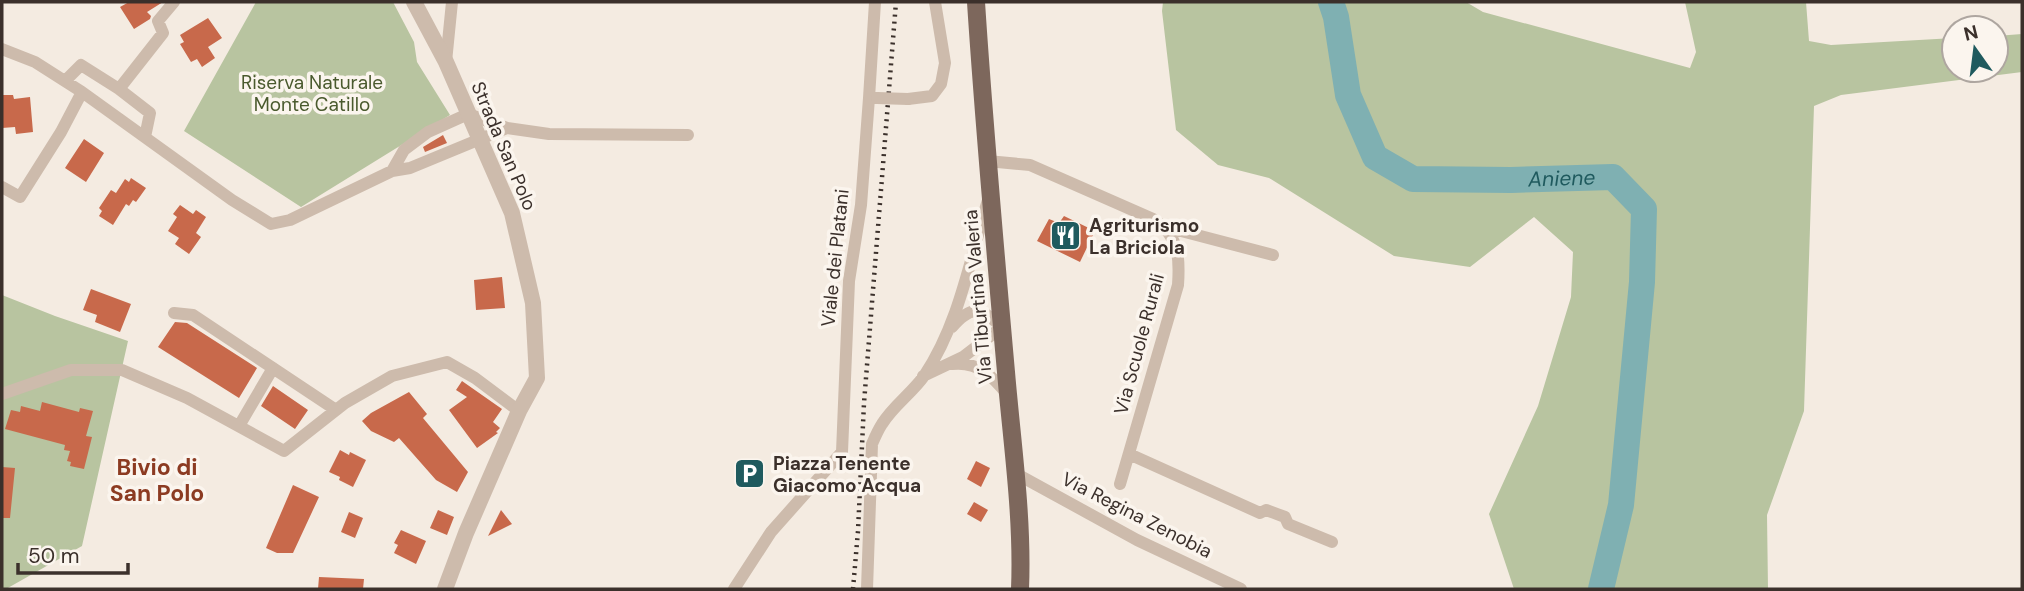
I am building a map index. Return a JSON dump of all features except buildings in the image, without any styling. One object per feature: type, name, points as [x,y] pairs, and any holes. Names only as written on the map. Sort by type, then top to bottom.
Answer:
[{"type":"main road","name":"Via Tiburtina Valeria","points":[[976,2],[987,161],[1016,473],[1020,589]]},
{"type":"street","points":[[120,89],[163,33],[158,21],[174,2]]},
{"type":"street","name":"Strada San Polo","points":[[414,2],[446,62],[512,213],[533,303],[537,378],[519,411],[466,533],[445,589]]},
{"type":"street","points":[[446,62],[452,2]]},
{"type":"street","name":"Viale dei Platani","points":[[734,589],[771,532],[842,452],[849,281],[873,98],[875,2]]},
{"type":"street","points":[[873,98],[908,99],[932,96],[942,84],[945,63],[935,2]]},
{"type":"street","points":[[2,49],[35,62],[82,92],[232,200],[271,224],[290,220],[392,171],[410,168],[507,128]]},
{"type":"street","points":[[65,81],[81,65],[120,89],[150,113],[145,137]]},
{"type":"street","points":[[2,187],[20,197],[61,132],[82,92]]},
{"type":"street","points":[[392,171],[404,150],[428,132],[468,114],[507,128],[549,134],[688,135]]},
{"type":"street","points":[[987,161],[1030,165],[1153,219],[1166,228],[1273,255]]},
{"type":"street","points":[[867,589],[872,443],[882,424],[923,376],[945,336],[970,268],[990,193]]},
{"type":"street","name":"Via Scuole Rurali","points":[[1119,484],[1178,285],[1177,251],[1166,228]]},
{"type":"street","points":[[923,376],[963,357],[1002,327],[985,312],[971,311],[960,318],[945,336]]},
{"type":"street","points":[[174,313],[193,315],[336,410]]},
{"type":"street","points":[[2,394],[71,370],[122,370],[187,398],[284,451],[336,410],[392,376],[447,362],[475,378],[519,411]]},
{"type":"street","points":[[945,365],[959,363],[976,367],[990,374],[1008,395]]},
{"type":"street","points":[[239,426],[273,368]]},
{"type":"street","points":[[1129,454],[1260,513],[1266,510],[1284,517],[1288,524],[1332,542]]},
{"type":"street","name":"Via Regina Zenobia","points":[[1016,473],[1137,540],[1241,589]]},
{"type":"green space","name":"Riserva Naturale Monte Catillo","points":[[256,2],[393,2],[414,42],[417,62],[450,115],[301,207],[184,131]]},
{"type":"green space","points":[[1163,2],[1466,2],[1483,12],[1690,68],[1696,52],[1685,2],[1806,2],[1809,41],[1831,45],[1940,39],[1940,82],[1841,95],[1814,106],[1804,411],[1767,515],[1768,589],[1514,589],[1489,514],[1538,406],[1571,297],[1573,252],[1534,217],[1470,267],[1394,256],[1269,178],[1218,165],[1176,130]]},
{"type":"green space","points":[[2022,34],[2022,72],[2010,74],[2010,35]]},
{"type":"green space","points":[[2,295],[128,341],[82,546],[6,589],[2,589]]},
{"type":"waterway","name":"Aniene","points":[[1331,2],[1336,17],[1348,95],[1375,157],[1413,179],[1613,177],[1644,209],[1642,282],[1621,505],[1601,589]]},
{"type":"railway","points":[[853,589],[864,403],[896,2]]},
{"type":"place","name":"Agriturismo La Briciola","points":[[1066,236]]},
{"type":"place","name":"Piazza Tenente Giacomo Acqua","points":[[750,474]]},
{"type":"district","name":"Bivio di San Polo","points":[[157,480]]}]
